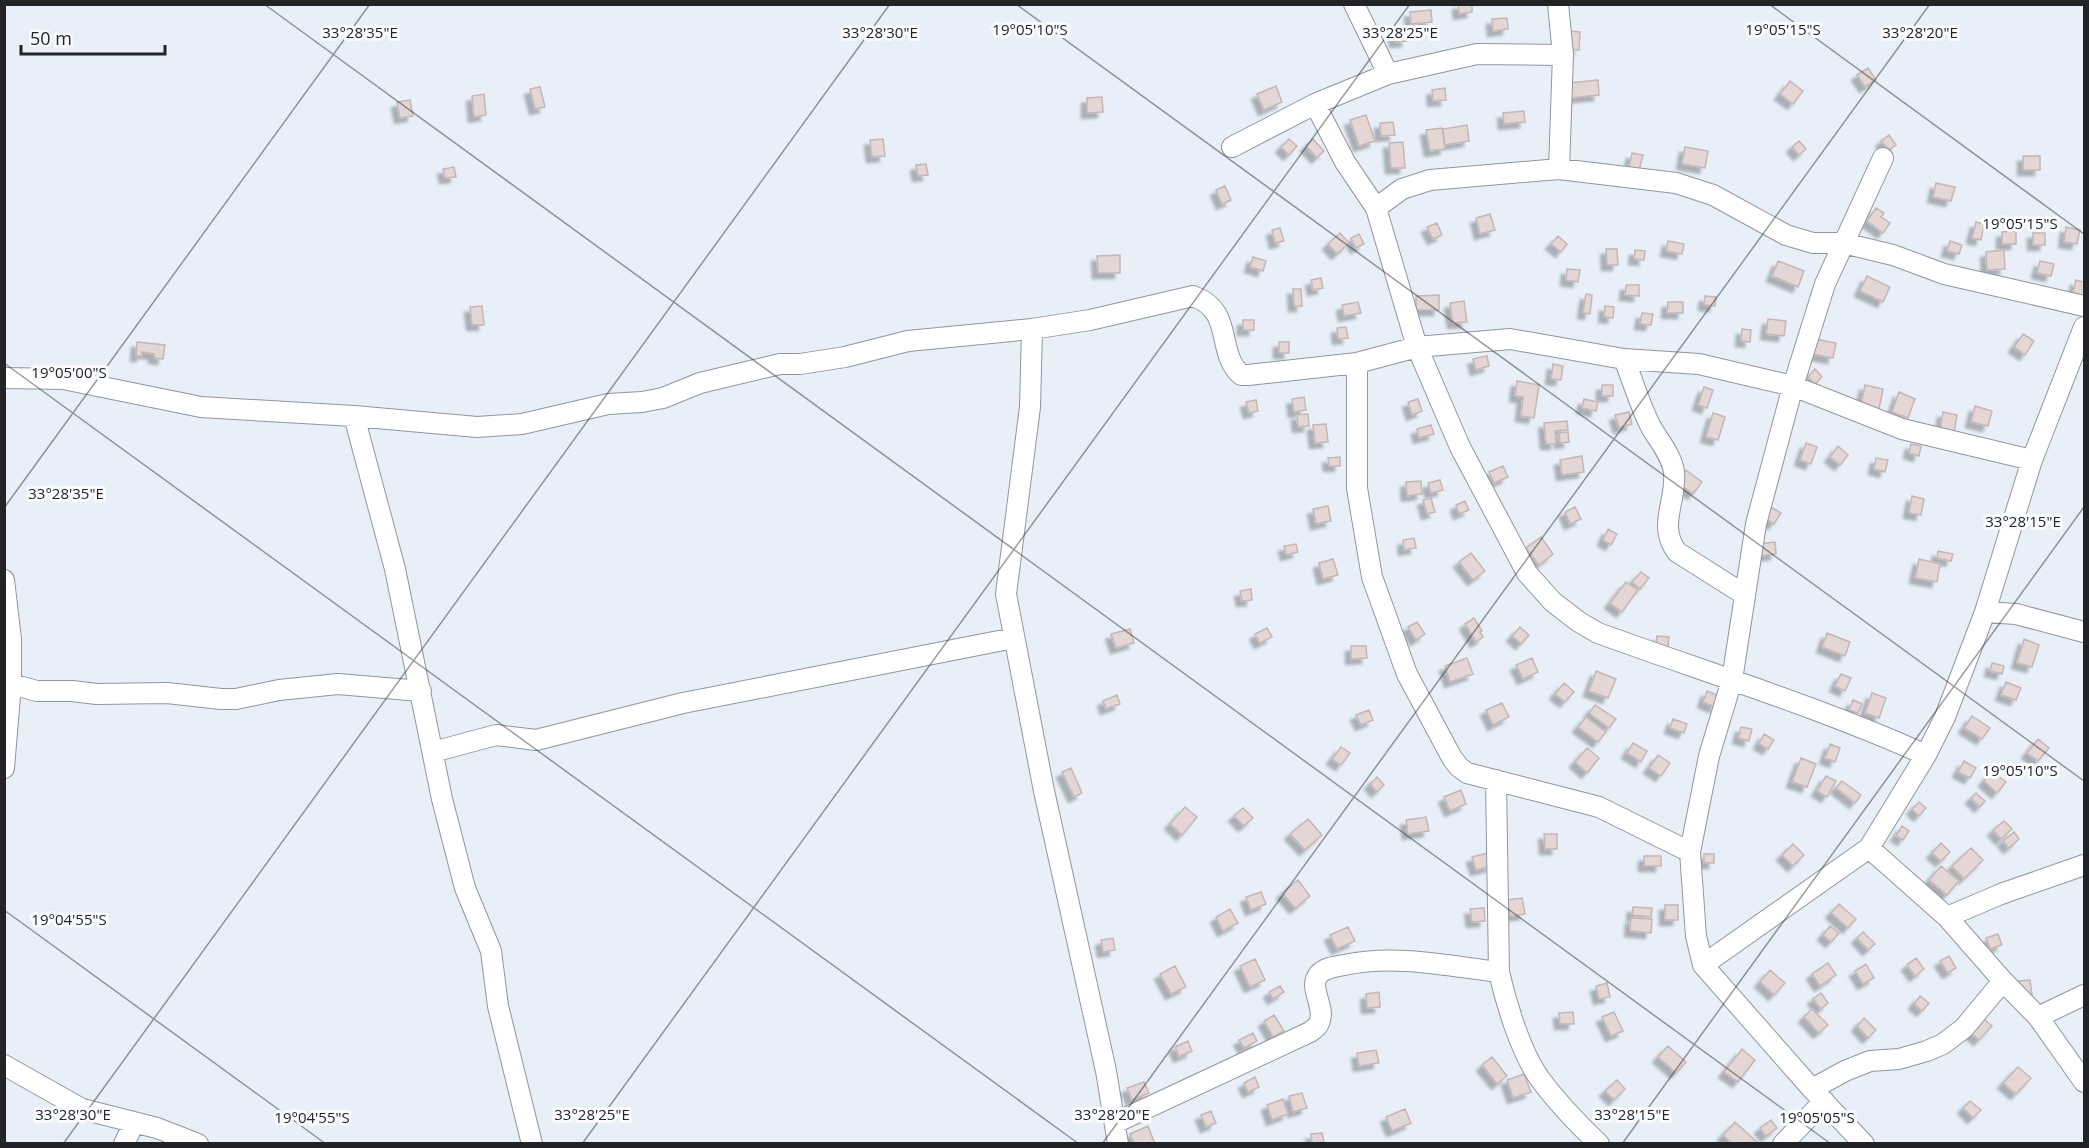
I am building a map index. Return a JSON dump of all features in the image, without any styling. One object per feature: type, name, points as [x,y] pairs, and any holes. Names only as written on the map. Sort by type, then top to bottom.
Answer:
[{"type":"street","points":[[1354,4],[1388,74]]},
{"type":"street","points":[[1558,4],[1563,55],[1559,169]]},
{"type":"street","points":[[1232,147],[1314,104],[1388,74],[1477,54],[1563,55]]},
{"type":"street","points":[[1314,104],[1345,162],[1376,208],[1418,347],[1461,447],[1527,573],[1553,602],[1598,633],[1866,728],[1926,755]]},
{"type":"street","points":[[1864,1143],[1818,1095],[1703,965],[1696,936],[1690,852],[1709,756],[1732,680],[1756,524],[1792,386],[1825,284],[1883,158]]},
{"type":"street","points":[[1376,208],[1402,189],[1430,180],[1559,169],[1676,183],[1713,195],[1786,236],[1812,243],[1843,243],[1893,255],[1944,274],[2085,306]]},
{"type":"street","points":[[4,378],[63,379],[201,407],[354,416],[477,427],[522,424],[608,404],[663,398],[700,383],[780,364],[800,364],[845,357],[908,341],[1032,329],[1090,320],[1192,296],[1205,300],[1216,312],[1232,363],[1241,375],[1357,363],[1418,347],[1510,339],[1624,359],[1699,364],[1792,386],[1902,429],[2032,460]]},
{"type":"street","points":[[1703,965],[1869,848],[1926,755],[1945,717],[1985,612],[2032,460],[2085,327]]},
{"type":"street","points":[[1032,329],[1030,407],[1006,594],[1044,791],[1106,1071],[1118,1143]]},
{"type":"street","points":[[1624,359],[1650,425],[1674,471],[1667,531],[1670,543],[1677,552],[1745,595]]},
{"type":"street","points":[[1357,363],[1357,488],[1372,577],[1407,674],[1452,758],[1459,767],[1467,772],[1599,807],[1690,852]]},
{"type":"street","points":[[354,416],[395,569],[442,799],[465,888],[491,951],[498,1006],[532,1143]]},
{"type":"street","points":[[4,580],[11,639],[11,684],[4,768]]},
{"type":"street","points":[[1985,612],[2016,614],[2085,632]]},
{"type":"street","points":[[433,752],[496,735],[536,740],[683,703],[1014,638]]},
{"type":"street","points":[[11,684],[37,691],[97,694],[167,693],[221,699],[236,699],[279,690],[338,684],[421,691]]},
{"type":"street","points":[[1496,780],[1499,972],[1505,1003],[1539,1077],[1576,1122],[1599,1143]]},
{"type":"street","points":[[1869,848],[1947,917],[2038,1017],[2085,1082]]},
{"type":"street","points":[[1947,917],[2001,894],[2085,865]]},
{"type":"street","points":[[1115,1123],[1310,1032],[1319,1023],[1321,1013],[1315,984],[1318,975],[1326,969],[1364,961],[1396,959],[1499,972]]},
{"type":"street","points":[[1783,1143],[1818,1095],[1845,1071],[1870,1061],[1899,1059],[1943,1044],[1964,1028],[2003,981]]},
{"type":"street","points":[[2038,1017],[2085,995]]},
{"type":"street","points":[[4,1065],[82,1109],[157,1128],[198,1143]]},
{"type":"street","points":[[124,1143],[134,1123]]},
{"type":"building","points":[[1458,4],[1472,4],[1472,12],[1459,14]]},
{"type":"building","points":[[1431,10],[1432,22],[1411,24],[1410,12]]},
{"type":"building","points":[[1507,18],[1508,29],[1493,31],[1492,19]]},
{"type":"building","points":[[1568,31],[1580,32],[1579,50],[1567,49]]},
{"type":"building","points":[[1406,32],[1407,41],[1395,42],[1394,33]]},
{"type":"building","points":[[1868,68],[1876,80],[1865,87],[1857,75]]},
{"type":"building","points":[[1598,80],[1599,95],[1571,98],[1570,83]]},
{"type":"building","points":[[1790,81],[1803,91],[1793,104],[1780,94]]},
{"type":"building","points":[[1276,86],[1282,102],[1264,110],[1257,94]]},
{"type":"building","points":[[540,87],[545,107],[535,109],[530,89]]},
{"type":"building","points":[[1445,88],[1446,100],[1433,101],[1432,90]]},
{"type":"building","points":[[484,94],[486,115],[474,117],[472,96]]},
{"type":"building","points":[[1102,97],[1103,112],[1087,113],[1087,98]]},
{"type":"building","points":[[410,100],[413,116],[400,118],[397,102]]},
{"type":"building","points":[[1524,111],[1525,122],[1504,124],[1503,113]]},
{"type":"building","points":[[1366,115],[1375,141],[1359,146],[1350,120]]},
{"type":"building","points":[[1393,122],[1395,135],[1381,136],[1380,123]]},
{"type":"building","points":[[1467,125],[1469,141],[1445,145],[1443,129]]},
{"type":"building","points":[[1442,128],[1445,149],[1430,151],[1426,130]]},
{"type":"building","points":[[1889,135],[1896,145],[1889,150],[1881,141]]},
{"type":"building","points":[[883,139],[885,156],[872,157],[870,140]]},
{"type":"building","points":[[1289,139],[1297,146],[1289,155],[1281,147]]},
{"type":"building","points":[[1313,139],[1324,151],[1317,158],[1306,146]]},
{"type":"building","points":[[1799,141],[1806,149],[1799,155],[1792,147]]},
{"type":"building","points":[[1403,142],[1405,168],[1391,168],[1389,143]]},
{"type":"building","points":[[1685,147],[1708,151],[1705,168],[1682,164]]},
{"type":"building","points":[[1632,153],[1643,155],[1639,170],[1629,167]]},
{"type":"building","points":[[2023,156],[2040,156],[2040,170],[2023,170]]},
{"type":"building","points":[[926,164],[928,175],[918,176],[916,165]]},
{"type":"building","points":[[454,167],[456,177],[445,178],[443,169]]},
{"type":"building","points":[[1936,183],[1955,187],[1951,201],[1933,197]]},
{"type":"building","points":[[1225,186],[1231,200],[1222,204],[1216,190]]},
{"type":"building","points":[[1876,208],[1884,213],[1881,217],[1890,223],[1883,233],[1867,221]]},
{"type":"building","points":[[1490,214],[1495,230],[1480,234],[1476,218]]},
{"type":"building","points":[[1976,222],[1984,224],[1981,240],[1972,238]]},
{"type":"building","points":[[1437,223],[1442,235],[1433,239],[1427,227]]},
{"type":"building","points":[[2066,227],[2080,230],[2077,244],[2064,242]]},
{"type":"building","points":[[1280,228],[1284,241],[1275,243],[1272,230]]},
{"type":"building","points":[[2016,231],[2016,244],[2002,244],[2002,232]]},
{"type":"building","points":[[1340,233],[1349,243],[1337,254],[1328,244]]},
{"type":"building","points":[[2033,233],[2045,233],[2045,245],[2033,245]]},
{"type":"building","points":[[1359,234],[1364,244],[1356,248],[1351,238]]},
{"type":"building","points":[[1558,236],[1567,244],[1561,252],[1551,244]]},
{"type":"building","points":[[1668,241],[1684,244],[1682,254],[1666,251]]},
{"type":"building","points":[[1950,241],[1962,245],[1959,254],[1947,251]]},
{"type":"building","points":[[1606,249],[1617,249],[1618,265],[1607,265]]},
{"type":"building","points":[[1635,250],[1645,251],[1644,260],[1634,259]]},
{"type":"building","points":[[2004,250],[2005,269],[1987,270],[1986,252]]},
{"type":"building","points":[[1120,255],[1120,273],[1098,273],[1097,256]]},
{"type":"building","points":[[1253,257],[1266,261],[1263,271],[1250,267]]},
{"type":"building","points":[[1778,261],[1804,271],[1798,287],[1772,276]]},
{"type":"building","points":[[2040,261],[2054,264],[2051,276],[2037,273]]},
{"type":"building","points":[[1567,269],[1580,270],[1578,282],[1566,280]]},
{"type":"building","points":[[1867,276],[1890,287],[1883,302],[1860,291]]},
{"type":"building","points":[[1321,278],[1323,288],[1313,290],[1311,280]]},
{"type":"building","points":[[2076,280],[2084,282],[2084,296],[2073,293]]},
{"type":"building","points":[[1626,285],[1639,285],[1639,296],[1625,295]]},
{"type":"building","points":[[1293,289],[1301,289],[1302,306],[1294,306]]},
{"type":"building","points":[[1586,294],[1592,295],[1590,314],[1583,313]]},
{"type":"building","points":[[1439,295],[1439,310],[1416,310],[1416,296]]},
{"type":"building","points":[[1705,296],[1716,297],[1715,306],[1704,305]]},
{"type":"building","points":[[1464,301],[1467,322],[1453,323],[1450,303]]},
{"type":"building","points":[[1358,302],[1361,313],[1344,316],[1342,305]]},
{"type":"building","points":[[1668,302],[1683,302],[1683,313],[1667,313]]},
{"type":"building","points":[[482,306],[484,325],[472,325],[470,307]]},
{"type":"building","points":[[1605,306],[1614,307],[1613,318],[1604,317]]},
{"type":"building","points":[[1642,313],[1653,314],[1651,325],[1640,324]]},
{"type":"building","points":[[1768,319],[1786,321],[1784,336],[1766,334]]},
{"type":"building","points":[[1243,320],[1254,320],[1254,330],[1243,330]]},
{"type":"building","points":[[1346,327],[1348,338],[1338,339],[1337,328]]},
{"type":"building","points":[[1742,329],[1751,330],[1750,342],[1741,341]]},
{"type":"building","points":[[2023,334],[2034,341],[2025,355],[2014,347]]},
{"type":"building","points":[[1815,339],[1836,343],[1833,358],[1812,354]]},
{"type":"building","points":[[137,342],[165,345],[163,359],[154,358],[154,354],[142,352],[142,356],[136,356]]},
{"type":"building","points":[[1279,342],[1289,342],[1289,353],[1279,353]]},
{"type":"building","points":[[1487,356],[1489,366],[1476,370],[1473,359]]},
{"type":"building","points":[[1553,364],[1563,366],[1561,380],[1551,379]]},
{"type":"building","points":[[1815,369],[1822,377],[1815,384],[1808,377]]},
{"type":"building","points":[[1517,381],[1539,385],[1534,418],[1521,416],[1523,397],[1515,396]]},
{"type":"building","points":[[1602,385],[1613,385],[1613,396],[1602,396]]},
{"type":"building","points":[[1865,385],[1883,389],[1879,409],[1861,405]]},
{"type":"building","points":[[1704,387],[1713,390],[1707,408],[1698,405]]},
{"type":"building","points":[[1899,392],[1915,399],[1908,418],[1892,412]]},
{"type":"building","points":[[1304,397],[1306,410],[1294,412],[1292,399]]},
{"type":"building","points":[[1418,399],[1422,411],[1412,415],[1408,402]]},
{"type":"building","points":[[1584,399],[1598,402],[1596,411],[1582,408]]},
{"type":"building","points":[[1256,400],[1258,411],[1249,413],[1246,402]]},
{"type":"building","points":[[1975,406],[1992,411],[1988,426],[1971,422]]},
{"type":"building","points":[[1629,412],[1632,424],[1619,428],[1615,415]]},
{"type":"building","points":[[1943,412],[1957,415],[1954,433],[1940,431]]},
{"type":"building","points":[[1713,413],[1725,417],[1718,440],[1706,437]]},
{"type":"building","points":[[1308,414],[1309,426],[1298,427],[1297,415]]},
{"type":"building","points":[[1567,421],[1568,430],[1555,431],[1556,444],[1546,444],[1544,423]]},
{"type":"building","points":[[1326,424],[1328,442],[1315,443],[1313,425]]},
{"type":"building","points":[[1431,425],[1434,434],[1419,438],[1417,429]]},
{"type":"building","points":[[1568,432],[1569,442],[1560,443],[1559,433]]},
{"type":"building","points":[[1806,443],[1817,447],[1811,464],[1800,460]]},
{"type":"building","points":[[1911,444],[1921,446],[1919,456],[1909,453]]},
{"type":"building","points":[[1838,446],[1848,455],[1840,465],[1830,457]]},
{"type":"building","points":[[1582,456],[1584,472],[1562,475],[1560,460]]},
{"type":"building","points":[[1340,457],[1340,466],[1329,466],[1328,458]]},
{"type":"building","points":[[1876,458],[1888,460],[1885,472],[1874,469]]},
{"type":"building","points":[[1503,466],[1508,477],[1494,483],[1489,472]]},
{"type":"building","points":[[1686,470],[1702,482],[1693,494],[1677,482]]},
{"type":"building","points":[[1440,480],[1443,490],[1431,493],[1428,483]]},
{"type":"building","points":[[1421,481],[1422,494],[1407,496],[1406,482]]},
{"type":"building","points":[[1912,496],[1924,499],[1921,515],[1909,513]]},
{"type":"building","points":[[1431,498],[1435,512],[1427,514],[1423,500]]},
{"type":"building","points":[[1465,501],[1469,510],[1459,514],[1456,505]]},
{"type":"building","points":[[1328,506],[1331,521],[1316,524],[1313,509]]},
{"type":"building","points":[[1575,507],[1581,519],[1570,524],[1565,512]]},
{"type":"building","points":[[1771,507],[1781,513],[1774,524],[1765,518]]},
{"type":"building","points":[[1608,529],[1617,534],[1611,545],[1603,540]]},
{"type":"building","points":[[1541,537],[1553,554],[1539,565],[1526,548]]},
{"type":"building","points":[[1414,538],[1416,548],[1404,550],[1403,540]]},
{"type":"building","points":[[1775,542],[1776,554],[1760,556],[1759,544]]},
{"type":"building","points":[[1296,544],[1298,552],[1286,555],[1284,546]]},
{"type":"building","points":[[1938,551],[1953,554],[1951,561],[1937,558]]},
{"type":"building","points":[[1471,553],[1485,571],[1473,580],[1459,562]]},
{"type":"building","points":[[1333,559],[1338,575],[1323,579],[1319,563]]},
{"type":"building","points":[[1919,559],[1940,564],[1937,582],[1915,578]]},
{"type":"building","points":[[1641,572],[1649,578],[1640,589],[1632,582]]},
{"type":"building","points":[[1626,582],[1638,590],[1622,612],[1610,603]]},
{"type":"building","points":[[1251,589],[1252,600],[1242,601],[1240,591]]},
{"type":"building","points":[[1474,618],[1483,637],[1476,642],[1465,624]]},
{"type":"building","points":[[1417,622],[1425,634],[1416,640],[1408,627]]},
{"type":"building","points":[[1520,627],[1529,635],[1521,644],[1512,636]]},
{"type":"building","points":[[1267,628],[1272,637],[1260,643],[1255,634]]},
{"type":"building","points":[[1130,629],[1134,643],[1116,648],[1111,634]]},
{"type":"building","points":[[1827,633],[1850,642],[1845,656],[1822,647]]},
{"type":"building","points":[[1657,636],[1669,637],[1668,647],[1656,646]]},
{"type":"building","points":[[2024,639],[2039,645],[2032,667],[2017,663]]},
{"type":"building","points":[[1351,646],[1366,646],[1367,658],[1351,659]]},
{"type":"building","points":[[1467,658],[1473,674],[1450,682],[1445,666]]},
{"type":"building","points":[[1532,658],[1538,672],[1523,679],[1516,665]]},
{"type":"building","points":[[1992,663],[2004,666],[2002,674],[1990,671]]},
{"type":"building","points":[[1596,671],[1616,679],[1608,698],[1589,691]]},
{"type":"building","points":[[1841,674],[1851,678],[1845,691],[1835,686]]},
{"type":"building","points":[[2006,682],[2021,688],[2016,700],[2001,695]]},
{"type":"building","points":[[1564,683],[1574,692],[1565,702],[1555,694]]},
{"type":"building","points":[[1707,691],[1719,696],[1715,707],[1703,702]]},
{"type":"building","points":[[1872,693],[1886,698],[1879,718],[1865,713]]},
{"type":"building","points":[[1117,695],[1120,704],[1106,709],[1103,701]]},
{"type":"building","points":[[1853,700],[1862,704],[1858,713],[1849,710]]},
{"type":"building","points":[[1502,703],[1509,717],[1493,725],[1486,710]]},
{"type":"building","points":[[1595,705],[1616,719],[1609,728],[1589,713]]},
{"type":"building","points":[[1369,710],[1373,720],[1361,725],[1356,715]]},
{"type":"building","points":[[1972,716],[1990,728],[1982,739],[1964,728]]},
{"type":"building","points":[[1586,717],[1606,732],[1598,742],[1578,727]]},
{"type":"building","points":[[1673,719],[1687,724],[1684,733],[1670,728]]},
{"type":"building","points":[[1741,727],[1752,729],[1749,741],[1738,738]]},
{"type":"building","points":[[1764,734],[1774,740],[1768,749],[1759,744]]},
{"type":"building","points":[[2038,739],[2049,748],[2038,761],[2027,753]]},
{"type":"building","points":[[1633,743],[1647,751],[1641,762],[1627,753]]},
{"type":"building","points":[[1830,744],[1840,748],[1835,762],[1825,758]]},
{"type":"building","points":[[1341,747],[1350,753],[1341,765],[1332,759]]},
{"type":"building","points":[[1587,748],[1599,758],[1587,773],[1575,762]]},
{"type":"building","points":[[1658,755],[1670,763],[1661,776],[1649,768]]},
{"type":"building","points":[[1801,758],[1816,764],[1807,787],[1792,782]]},
{"type":"building","points":[[1964,761],[1976,768],[1970,778],[1958,772]]},
{"type":"building","points":[[1071,768],[1082,793],[1074,797],[1062,772]]},
{"type":"building","points":[[1992,771],[2006,782],[1997,793],[1984,781]]},
{"type":"building","points":[[1826,776],[1836,781],[1827,797],[1817,791]]},
{"type":"building","points":[[1377,777],[1384,785],[1377,792],[1370,784]]},
{"type":"building","points":[[1842,781],[1861,795],[1855,803],[1836,788]]},
{"type":"building","points":[[1461,790],[1466,804],[1450,811],[1444,797]]},
{"type":"building","points":[[1976,793],[1985,801],[1980,807],[1971,798]]},
{"type":"building","points":[[1919,802],[1926,808],[1919,816],[1912,809]]},
{"type":"building","points":[[1185,807],[1197,817],[1182,835],[1170,824]]},
{"type":"building","points":[[1243,808],[1253,818],[1244,826],[1234,816]]},
{"type":"building","points":[[1426,817],[1429,831],[1408,834],[1406,820]]},
{"type":"building","points":[[1308,819],[1322,835],[1305,850],[1290,834]]},
{"type":"building","points":[[2004,821],[2012,829],[2001,839],[1993,830]]},
{"type":"building","points":[[1902,826],[1909,831],[1903,840],[1896,836]]},
{"type":"building","points":[[2014,832],[2019,839],[2009,848],[2003,841]]},
{"type":"building","points":[[1544,834],[1557,834],[1557,849],[1545,849]]},
{"type":"building","points":[[1941,843],[1950,852],[1941,861],[1932,853]]},
{"type":"building","points":[[1793,844],[1804,855],[1793,866],[1782,855]]},
{"type":"building","points":[[1971,848],[1983,860],[1964,879],[1952,866]]},
{"type":"building","points":[[1488,853],[1492,866],[1476,870],[1472,857]]},
{"type":"building","points":[[1704,854],[1714,854],[1714,863],[1704,863]]},
{"type":"building","points":[[1644,856],[1661,856],[1661,866],[1644,866]]},
{"type":"building","points":[[1941,866],[1959,881],[1947,895],[1929,880]]},
{"type":"building","points":[[1298,880],[1310,896],[1295,908],[1282,893]]},
{"type":"building","points":[[1261,892],[1266,904],[1251,910],[1246,897]]},
{"type":"building","points":[[1522,898],[1525,914],[1510,916],[1507,900]]},
{"type":"building","points":[[1839,904],[1856,919],[1848,928],[1831,913]]},
{"type":"building","points":[[1665,905],[1678,905],[1678,920],[1665,920]]},
{"type":"building","points":[[1633,907],[1652,908],[1651,917],[1632,915]]},
{"type":"building","points":[[1484,908],[1485,921],[1472,922],[1470,909]]},
{"type":"building","points":[[1230,909],[1238,923],[1223,931],[1216,917]]},
{"type":"building","points":[[1631,918],[1652,919],[1651,933],[1630,931]]},
{"type":"building","points":[[1830,926],[1839,933],[1831,942],[1823,935]]},
{"type":"building","points":[[1348,927],[1355,941],[1337,949],[1330,935]]},
{"type":"building","points":[[1863,932],[1875,944],[1868,950],[1857,938]]},
{"type":"building","points":[[1998,934],[2002,945],[1990,949],[1986,938]]},
{"type":"building","points":[[1113,938],[1115,950],[1103,952],[1101,940]]},
{"type":"building","points":[[1949,956],[1956,968],[1948,973],[1940,961]]},
{"type":"building","points":[[1916,958],[1924,969],[1915,976],[1907,965]]},
{"type":"building","points":[[1255,959],[1265,980],[1250,987],[1240,966]]},
{"type":"building","points":[[1828,963],[1836,975],[1820,986],[1812,974]]},
{"type":"building","points":[[1866,964],[1874,978],[1863,984],[1855,971]]},
{"type":"building","points":[[1175,966],[1186,987],[1171,994],[1160,974]]},
{"type":"building","points":[[1770,970],[1785,983],[1774,995],[1760,982]]},
{"type":"building","points":[[2030,980],[2032,995],[2021,996],[2019,981]]},
{"type":"building","points":[[1607,983],[1610,997],[1599,999],[1596,986]]},
{"type":"building","points":[[1280,986],[1284,992],[1273,999],[1269,992]]},
{"type":"building","points":[[1379,992],[1380,1007],[1367,1008],[1366,994]]},
{"type":"building","points":[[1821,993],[1828,1003],[1821,1009],[1813,999]]},
{"type":"building","points":[[1920,996],[1929,1003],[1922,1011],[1914,1004]]},
{"type":"building","points":[[1812,1009],[1828,1025],[1819,1033],[1804,1017]]},
{"type":"building","points":[[1573,1012],[1574,1024],[1560,1024],[1559,1013]]},
{"type":"building","points":[[1614,1012],[1623,1031],[1611,1036],[1602,1017]]},
{"type":"building","points":[[1274,1015],[1284,1031],[1273,1037],[1264,1021]]},
{"type":"building","points":[[1864,1018],[1876,1030],[1868,1038],[1857,1026]]},
{"type":"building","points":[[1984,1019],[1992,1026],[1979,1040],[1971,1033]]},
{"type":"building","points":[[1253,1033],[1257,1041],[1244,1048],[1239,1040]]},
{"type":"building","points":[[1188,1041],[1192,1051],[1179,1057],[1175,1047]]},
{"type":"building","points":[[1668,1046],[1686,1062],[1676,1073],[1658,1057]]},
{"type":"building","points":[[1742,1049],[1755,1060],[1738,1082],[1724,1072]]},
{"type":"building","points":[[1376,1050],[1379,1063],[1359,1066],[1357,1053]]},
{"type":"building","points":[[1492,1057],[1507,1076],[1497,1084],[1482,1065]]},
{"type":"building","points":[[2018,1067],[2031,1078],[2016,1094],[2003,1083]]},
{"type":"building","points":[[1524,1074],[1531,1092],[1513,1098],[1507,1080]]},
{"type":"building","points":[[1255,1077],[1259,1087],[1248,1092],[1244,1083]]},
{"type":"building","points":[[1617,1080],[1625,1089],[1614,1100],[1605,1091]]},
{"type":"building","points":[[1144,1082],[1149,1093],[1132,1100],[1127,1088]]},
{"type":"building","points":[[1302,1093],[1307,1108],[1293,1112],[1289,1096]]},
{"type":"building","points":[[1283,1099],[1288,1114],[1272,1120],[1267,1105]]},
{"type":"building","points":[[1970,1101],[1981,1110],[1973,1118],[1963,1108]]},
{"type":"building","points":[[1405,1109],[1411,1123],[1392,1131],[1386,1117]]},
{"type":"building","points":[[1211,1111],[1216,1123],[1206,1127],[1201,1115]]},
{"type":"building","points":[[1771,1120],[1777,1128],[1766,1136],[1760,1128]]},
{"type":"building","points":[[1735,1122],[1757,1142],[1756,1144],[1732,1144],[1723,1135]]},
{"type":"building","points":[[1148,1126],[1155,1144],[1134,1144],[1130,1134]]},
{"type":"building","points":[[1322,1133],[1324,1142],[1312,1143],[1311,1134]]}]
